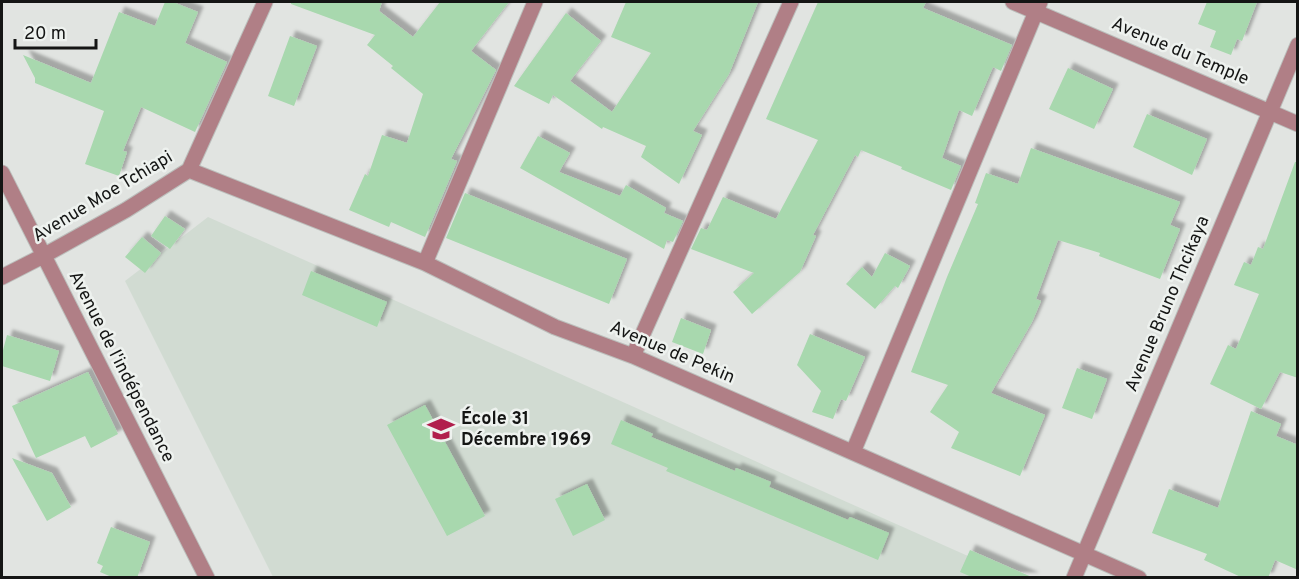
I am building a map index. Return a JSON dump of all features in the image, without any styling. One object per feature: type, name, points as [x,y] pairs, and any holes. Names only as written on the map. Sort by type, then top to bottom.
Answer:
[{"type":"street","name":"Avenue Moe Tchiapi","points":[[2,277],[126,210],[189,170],[265,2]]},
{"type":"street","points":[[425,263],[535,2]]},
{"type":"street","points":[[633,356],[791,2]]},
{"type":"street","name":"Avenue du Temple","points":[[1013,2],[1038,6],[1298,124]]},
{"type":"street","points":[[853,452],[1038,6]]},
{"type":"street","name":"Avenue Bruno Thcikaya","points":[[1074,578],[1298,45]]},
{"type":"street","name":"Avenue de Pekin","points":[[189,170],[425,263],[555,327],[633,356],[1139,578]]},
{"type":"street","name":"Avenue de l'indépendance","points":[[2,173],[207,578]]},
{"type":"shaded area","name":"École 31 Décembre 1969","points":[[208,217],[1015,577],[273,577],[125,281]]},
{"type":"building","points":[[165,2],[173,2],[198,12],[185,43],[227,62],[195,132],[141,107],[123,151],[127,152],[119,176],[85,164],[104,111],[35,83],[35,78],[23,55],[91,83],[119,12],[155,26]]},
{"type":"building","points":[[291,2],[382,2],[379,11],[413,37],[440,2],[509,2],[471,51],[496,70],[451,159],[457,161],[425,237],[391,222],[389,227],[349,210],[365,174],[368,176],[382,135],[407,143],[423,94],[367,45],[375,35],[291,4]]},
{"type":"building","points":[[626,2],[758,2],[729,74],[693,131],[702,135],[679,184],[641,157],[646,146],[603,127],[602,129],[553,95],[549,104],[514,86],[566,13],[601,41],[570,81],[612,112],[651,53],[611,37]]},
{"type":"building","points":[[818,2],[926,2],[923,8],[1012,45],[1001,71],[993,67],[972,116],[959,110],[942,158],[961,166],[951,190],[861,150],[858,157],[855,155],[813,235],[816,236],[800,272],[752,314],[733,292],[754,273],[691,249],[701,228],[707,230],[723,197],[776,219],[818,140],[766,119]]},
{"type":"building","points":[[1207,2],[1257,2],[1242,41],[1237,39],[1231,55],[1210,47],[1216,31],[1198,24]]},
{"type":"building","points":[[290,36],[317,46],[294,106],[268,96]]},
{"type":"building","points":[[1068,68],[1113,89],[1094,129],[1049,109]]},
{"type":"building","points":[[1147,114],[1207,139],[1192,175],[1133,147]]},
{"type":"building","points":[[538,136],[570,153],[559,172],[620,196],[626,185],[666,208],[664,213],[683,221],[673,242],[667,240],[664,249],[520,168]]},
{"type":"building","points":[[1031,148],[1180,202],[1170,225],[1180,229],[1160,279],[1099,256],[1100,253],[1058,240],[1036,299],[1041,301],[1032,322],[991,393],[1045,415],[1020,476],[951,448],[959,432],[930,412],[948,385],[911,372],[978,204],[975,203],[986,173],[1018,184]]},
{"type":"building","points":[[1295,162],[1298,162],[1298,378],[1280,372],[1261,409],[1210,384],[1228,345],[1236,349],[1259,294],[1234,285],[1244,262],[1251,265],[1258,247],[1263,249]]},
{"type":"building","points":[[465,193],[627,259],[609,304],[446,238]]},
{"type":"building","points":[[165,216],[185,229],[170,249],[151,236]]},
{"type":"building","points":[[142,237],[161,253],[145,273],[125,257]]},
{"type":"building","points":[[885,253],[910,266],[898,288],[895,286],[875,309],[846,284],[862,267],[872,277]]},
{"type":"building","points":[[311,271],[387,302],[377,327],[302,295]]},
{"type":"building","points":[[681,318],[711,330],[703,354],[672,342]]},
{"type":"building","points":[[810,334],[865,357],[846,401],[841,399],[833,419],[812,412],[821,391],[797,365]]},
{"type":"building","points":[[7,335],[59,351],[50,381],[2,366],[2,354]]},
{"type":"building","points":[[1077,368],[1107,379],[1092,419],[1062,408]]},
{"type":"building","points":[[88,372],[118,434],[91,448],[85,436],[36,458],[12,406]]},
{"type":"building","points":[[425,405],[485,516],[447,536],[387,425]]},
{"type":"building","points":[[1251,411],[1281,424],[1276,436],[1298,445],[1298,570],[1275,560],[1268,578],[1243,578],[1204,560],[1207,554],[1152,533],[1169,489],[1218,508]]},
{"type":"building","points":[[621,420],[653,434],[651,437],[735,471],[736,468],[771,482],[769,487],[848,520],[850,517],[889,533],[878,560],[666,471],[668,468],[611,444]]},
{"type":"building","points":[[12,458],[52,473],[71,507],[47,521]]},
{"type":"building","points":[[587,484],[605,520],[573,536],[555,499]]},
{"type":"building","points":[[111,527],[150,542],[137,578],[114,578],[100,572],[103,566],[97,563]]},
{"type":"building","points":[[970,550],[1034,578],[974,578],[960,572]]},
{"type":"place","name":"École 31 Décembre 1969","points":[[441,429]]}]
